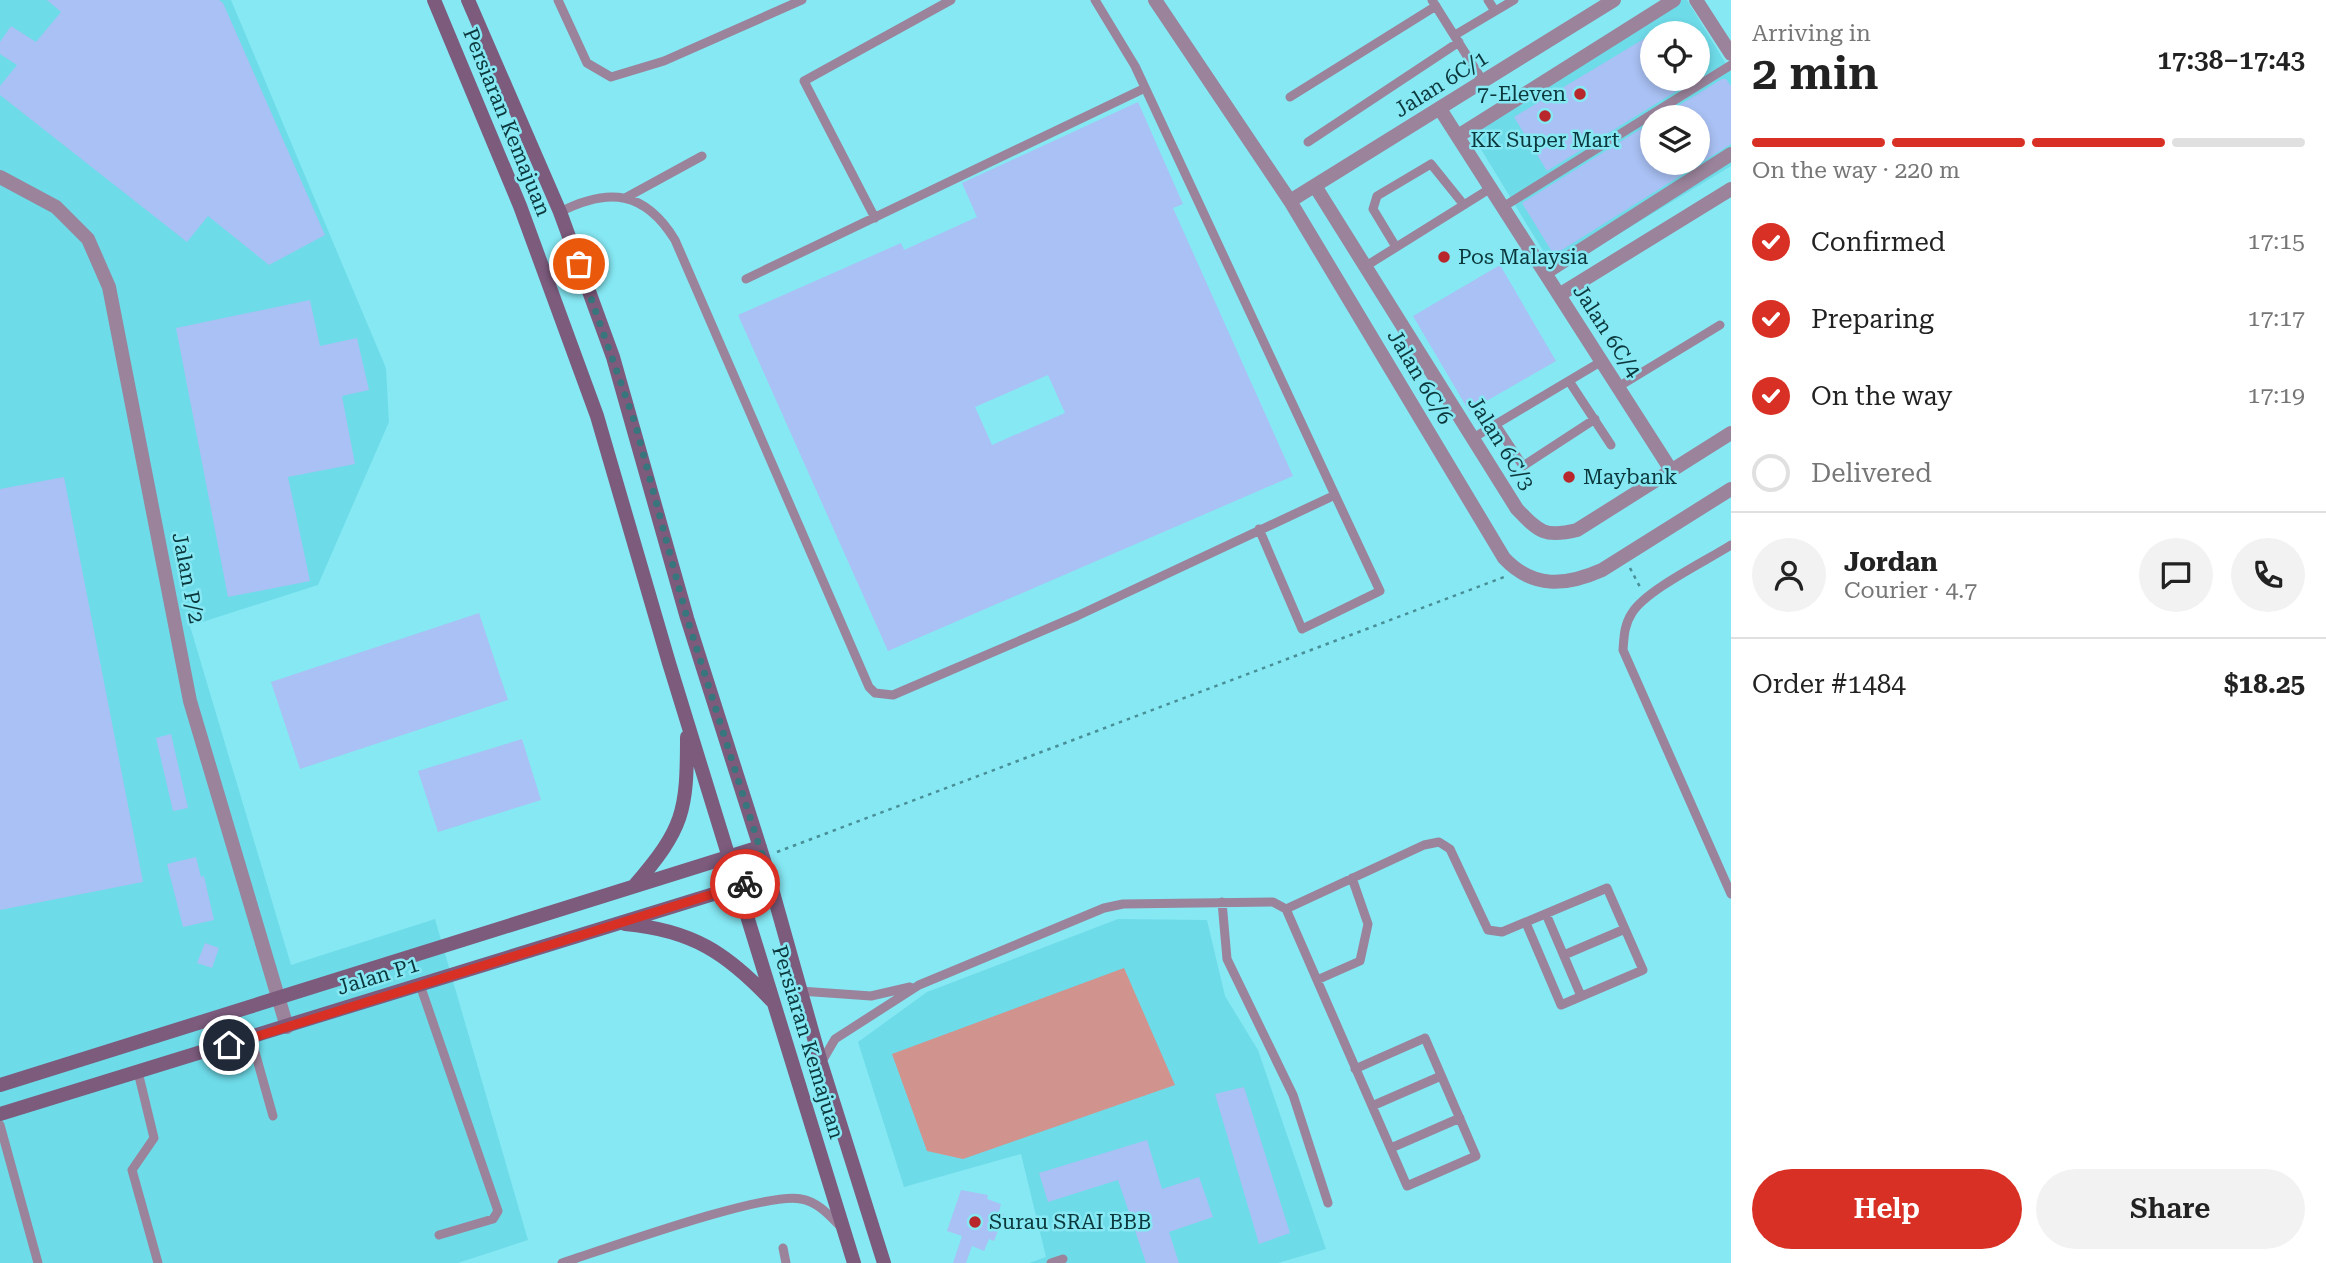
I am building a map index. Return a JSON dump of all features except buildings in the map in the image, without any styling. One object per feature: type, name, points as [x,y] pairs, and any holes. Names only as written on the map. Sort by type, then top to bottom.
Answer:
[{"type":"main road","name":"Persiaran Kemajuan","points":[[434,0],[520,206],[597,416],[853,1263]]},
{"type":"main road","name":"Persiaran Kemajuan","points":[[468,0],[560,212],[635,423],[687,618],[769,877],[821,1063],[884,1263]]},
{"type":"main road","points":[[633,887],[665,847],[680,821],[686,790],[687,721]]},
{"type":"main road","name":"Jalan P1","points":[[0,1085],[729,856],[761,852]]},
{"type":"main road","name":"Jalan P1","points":[[0,1114],[769,877]]},
{"type":"main road","points":[[619,923],[676,932],[716,950],[740,967],[776,1005]]},
{"type":"street","name":"Jalan 6C/6","points":[[1155,0],[1290,201],[1504,558],[1516,572]]},
{"type":"street","points":[[1458,136],[1674,0]]},
{"type":"street","points":[[1696,0],[1730,49]]},
{"type":"street","name":"Jalan 6C/1","points":[[1290,201],[1483,83],[1604,3]]},
{"type":"street","name":"Jalan 6C/4","points":[[1440,109],[1671,470]]},
{"type":"street","points":[[1545,273],[1731,154]]},
{"type":"street","name":"Jalan P/2","points":[[0,177],[56,207],[88,239],[109,287],[190,701],[287,1027]]},
{"type":"street","name":"Jalan 6C/3","points":[[1315,186],[1517,509],[1537,530],[1555,536],[1577,530],[1731,433]]},
{"type":"street","points":[[1559,295],[1731,189]]},
{"type":"street","points":[[1516,572],[1534,580],[1556,584],[1580,580],[1731,489]]},
{"type":"lane","points":[[558,0],[587,63],[611,77],[664,61],[802,0]]},
{"type":"lane","points":[[875,218],[804,81],[951,0]]},
{"type":"lane","points":[[1095,0],[1135,66],[1143,89],[1380,591],[1302,628],[1259,529]]},
{"type":"lane","points":[[1488,0],[1495,11]]},
{"type":"lane","points":[[1308,142],[1514,0]]},
{"type":"lane","points":[[1290,97],[1434,3],[1483,83]]},
{"type":"lane","points":[[1503,207],[1731,65]]},
{"type":"lane","points":[[746,279],[1143,89]]},
{"type":"lane","points":[[627,197],[702,156]]},
{"type":"lane","points":[[1396,247],[1373,209],[1377,196],[1431,164],[1464,205]]},
{"type":"lane","points":[[1366,266],[1491,188]]},
{"type":"lane","points":[[560,212],[582,201],[607,196],[627,197],[662,219],[675,240],[875,693],[893,695],[918,685],[1077,616],[1335,495]]},
{"type":"lane","points":[[1618,387],[1720,325]]},
{"type":"lane","points":[[1473,438],[1602,362]]},
{"type":"lane","points":[[1569,381],[1611,445]]},
{"type":"lane","points":[[1496,425],[1523,466],[1595,419]]},
{"type":"lane","points":[[1731,545],[1646,598],[1632,612],[1624,631],[1623,650],[1731,893]]},
{"type":"lane","points":[[1286,909],[1424,845],[1439,842],[1450,849],[1488,930],[1502,932],[1608,888],[1643,970],[1561,1005],[1525,923]]},
{"type":"lane","points":[[1317,980],[1360,961],[1368,925],[1352,878]]},
{"type":"lane","points":[[1223,902],[1227,959],[1293,1095],[1328,1203]]},
{"type":"lane","points":[[800,991],[871,996],[919,985],[1104,908],[1123,904],[1273,902],[1286,909],[1407,1186],[1476,1156],[1424,1038],[1356,1069]]},
{"type":"lane","points":[[1546,914],[1581,996]]},
{"type":"lane","points":[[1564,955],[1625,929]]},
{"type":"lane","points":[[420,985],[498,1211],[493,1219],[439,1235]]},
{"type":"lane","points":[[821,1063],[835,1039],[919,985]]},
{"type":"lane","points":[[251,1038],[272,1116]]},
{"type":"lane","points":[[138,1072],[153,1138],[132,1170],[158,1263]]},
{"type":"lane","points":[[1372,1106],[1441,1076]]},
{"type":"lane","points":[[1391,1148],[1460,1118]]},
{"type":"lane","points":[[0,1125],[5,1157],[38,1263]]},
{"type":"lane","points":[[562,1263],[757,1203],[800,1198],[822,1208],[844,1230]]},
{"type":"lane","points":[[783,1248],[786,1263]]},
{"type":"lane","points":[[1051,1263],[1063,1259]]},
{"type":"path","points":[[1623,556],[1646,598]]},
{"type":"path","points":[[761,852],[1516,572]]},
{"type":"shaded area","points":[[0,0],[231,0],[386,368],[389,422],[318,585],[190,626],[291,965],[435,919],[528,1240],[458,1263],[0,1263]]},
{"type":"shaded area","points":[[1679,0],[1687,0],[1700,21],[1644,21]]},
{"type":"shaded area","points":[[1640,24],[1640,91],[1710,91],[1710,38],[1731,72],[1731,166],[1556,272],[1468,128]]},
{"type":"shaded area","points":[[1118,919],[1207,920],[1225,996],[1258,1050],[1326,1249],[1278,1263],[1029,1263],[1046,1257],[1021,1154],[904,1187],[858,1042],[927,992]]},
{"type":"shaded area","points":[[1124,968],[1175,1085],[963,1159],[927,1151],[892,1054]]},
{"type":"way so far","points":[[579,264],[635,423],[687,618],[769,877],[745,884]]},
{"type":"place","name":"7-Eleven","points":[[1580,94]]},
{"type":"place","name":"KK Super Mart","points":[[1545,116]]},
{"type":"place","name":"Pos Malaysia","points":[[1444,257]]},
{"type":"place","name":"Maybank","points":[[1569,477]]},
{"type":"place","name":"Surau SRAI BBB","points":[[975,1222]]},
{"type":"route","points":[[229,1045],[745,884]]}]
